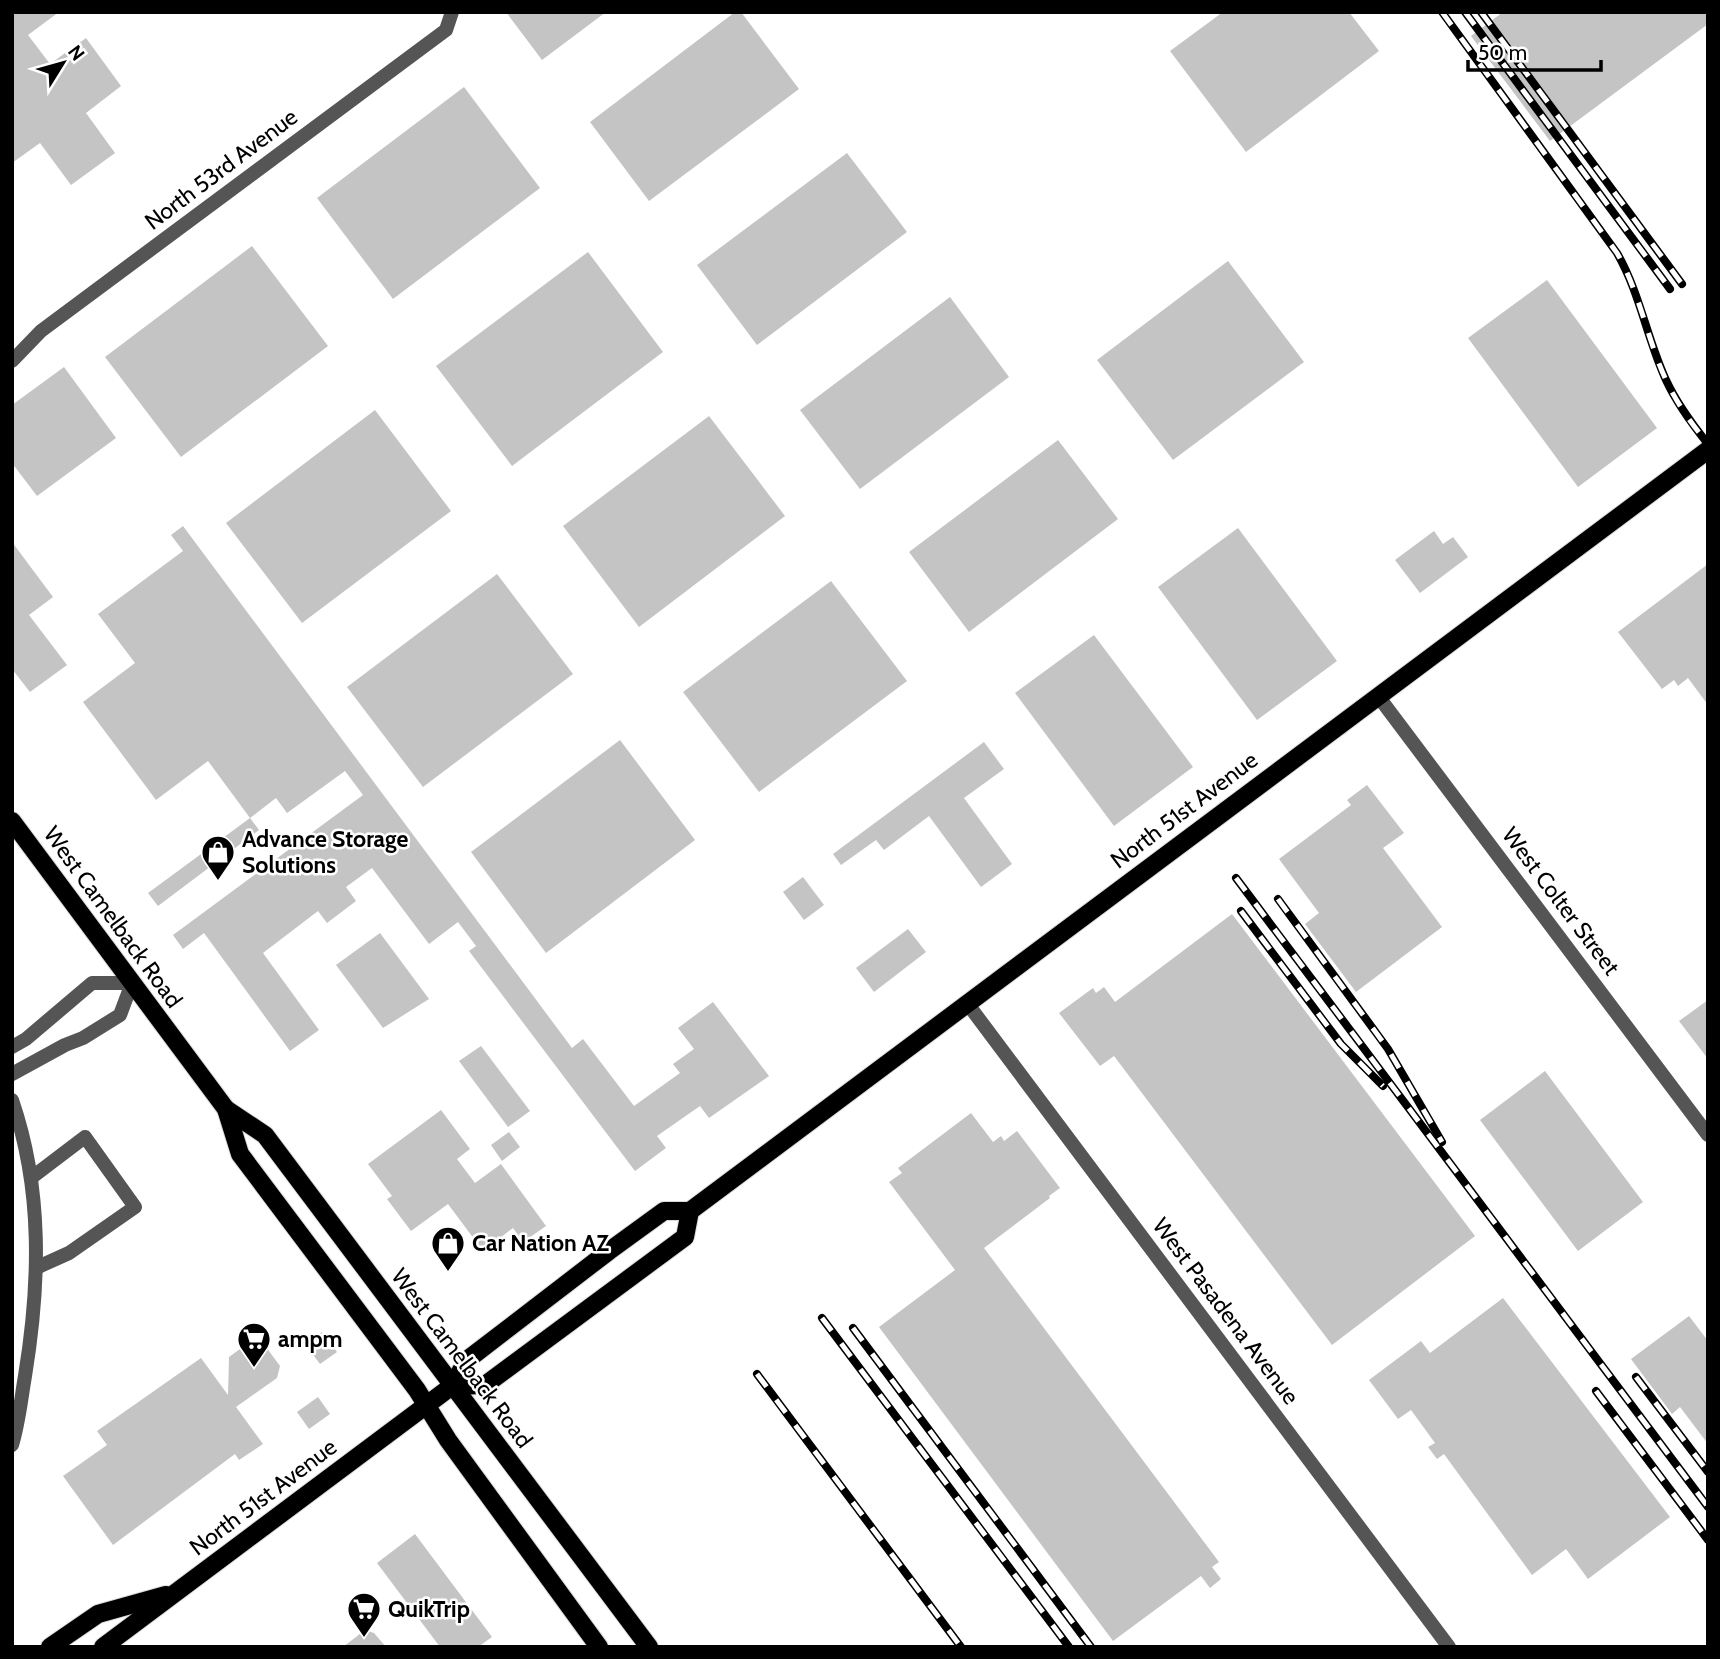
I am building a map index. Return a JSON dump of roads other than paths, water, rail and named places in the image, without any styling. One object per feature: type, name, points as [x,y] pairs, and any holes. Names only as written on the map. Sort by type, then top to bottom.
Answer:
[{"type":"main road","name":"North 51st Avenue","points":[[103,1647],[452,1386],[467,1360],[591,1264],[664,1211],[690,1211],[1708,450]]},
{"type":"main road","name":"West Camelback Road","points":[[12,821],[226,1109],[240,1154],[427,1405],[448,1440],[599,1647]]},
{"type":"main road","name":"West Camelback Road","points":[[226,1109],[265,1135],[649,1647]]},
{"type":"main road","points":[[452,1386],[485,1385],[526,1355],[685,1237],[690,1211]]},
{"type":"main road","points":[[50,1647],[98,1614],[176,1592]]},
{"type":"street","name":"North 53rd Avenue","points":[[12,362],[41,331],[446,30],[452,12]]},
{"type":"street","name":"West Colter Street","points":[[1378,696],[1708,1135]]},
{"type":"street","points":[[12,1047],[26,1039],[92,983],[132,983],[120,1015],[83,1038],[12,1074]]},
{"type":"street","name":"West Pasadena Avenue","points":[[967,1003],[1449,1647]]},
{"type":"street","points":[[12,1100],[31,1178],[38,1267],[35,1316],[12,1445]]},
{"type":"street","points":[[31,1178],[85,1137],[135,1207],[69,1253],[38,1267]]},
{"type":"railway","points":[[1442,12],[1617,253],[1632,284],[1666,380],[1685,414],[1708,444]]},
{"type":"railway","points":[[1465,12],[1670,289]]},
{"type":"railway","points":[[1481,12],[1682,284]]},
{"type":"railway","points":[[1236,878],[1708,1507]]},
{"type":"railway","points":[[1278,899],[1388,1049],[1442,1142]]},
{"type":"railway","points":[[1241,911],[1341,1044],[1383,1086]]},
{"type":"railway","points":[[822,1318],[1069,1647]]},
{"type":"railway","points":[[853,1328],[1091,1647]]},
{"type":"railway","points":[[757,1374],[961,1647]]},
{"type":"railway","points":[[1636,1377],[1708,1472]]},
{"type":"railway","points":[[1596,1391],[1708,1540]]},
{"type":"place","name":"Advance Storage Solutions","points":[[218,882]]},
{"type":"place","name":"Car Nation AZ","points":[[448,1273]]},
{"type":"place","name":"ampm","points":[[254,1369]]},
{"type":"place","name":"QuikTrip","points":[[364,1639]]}]
